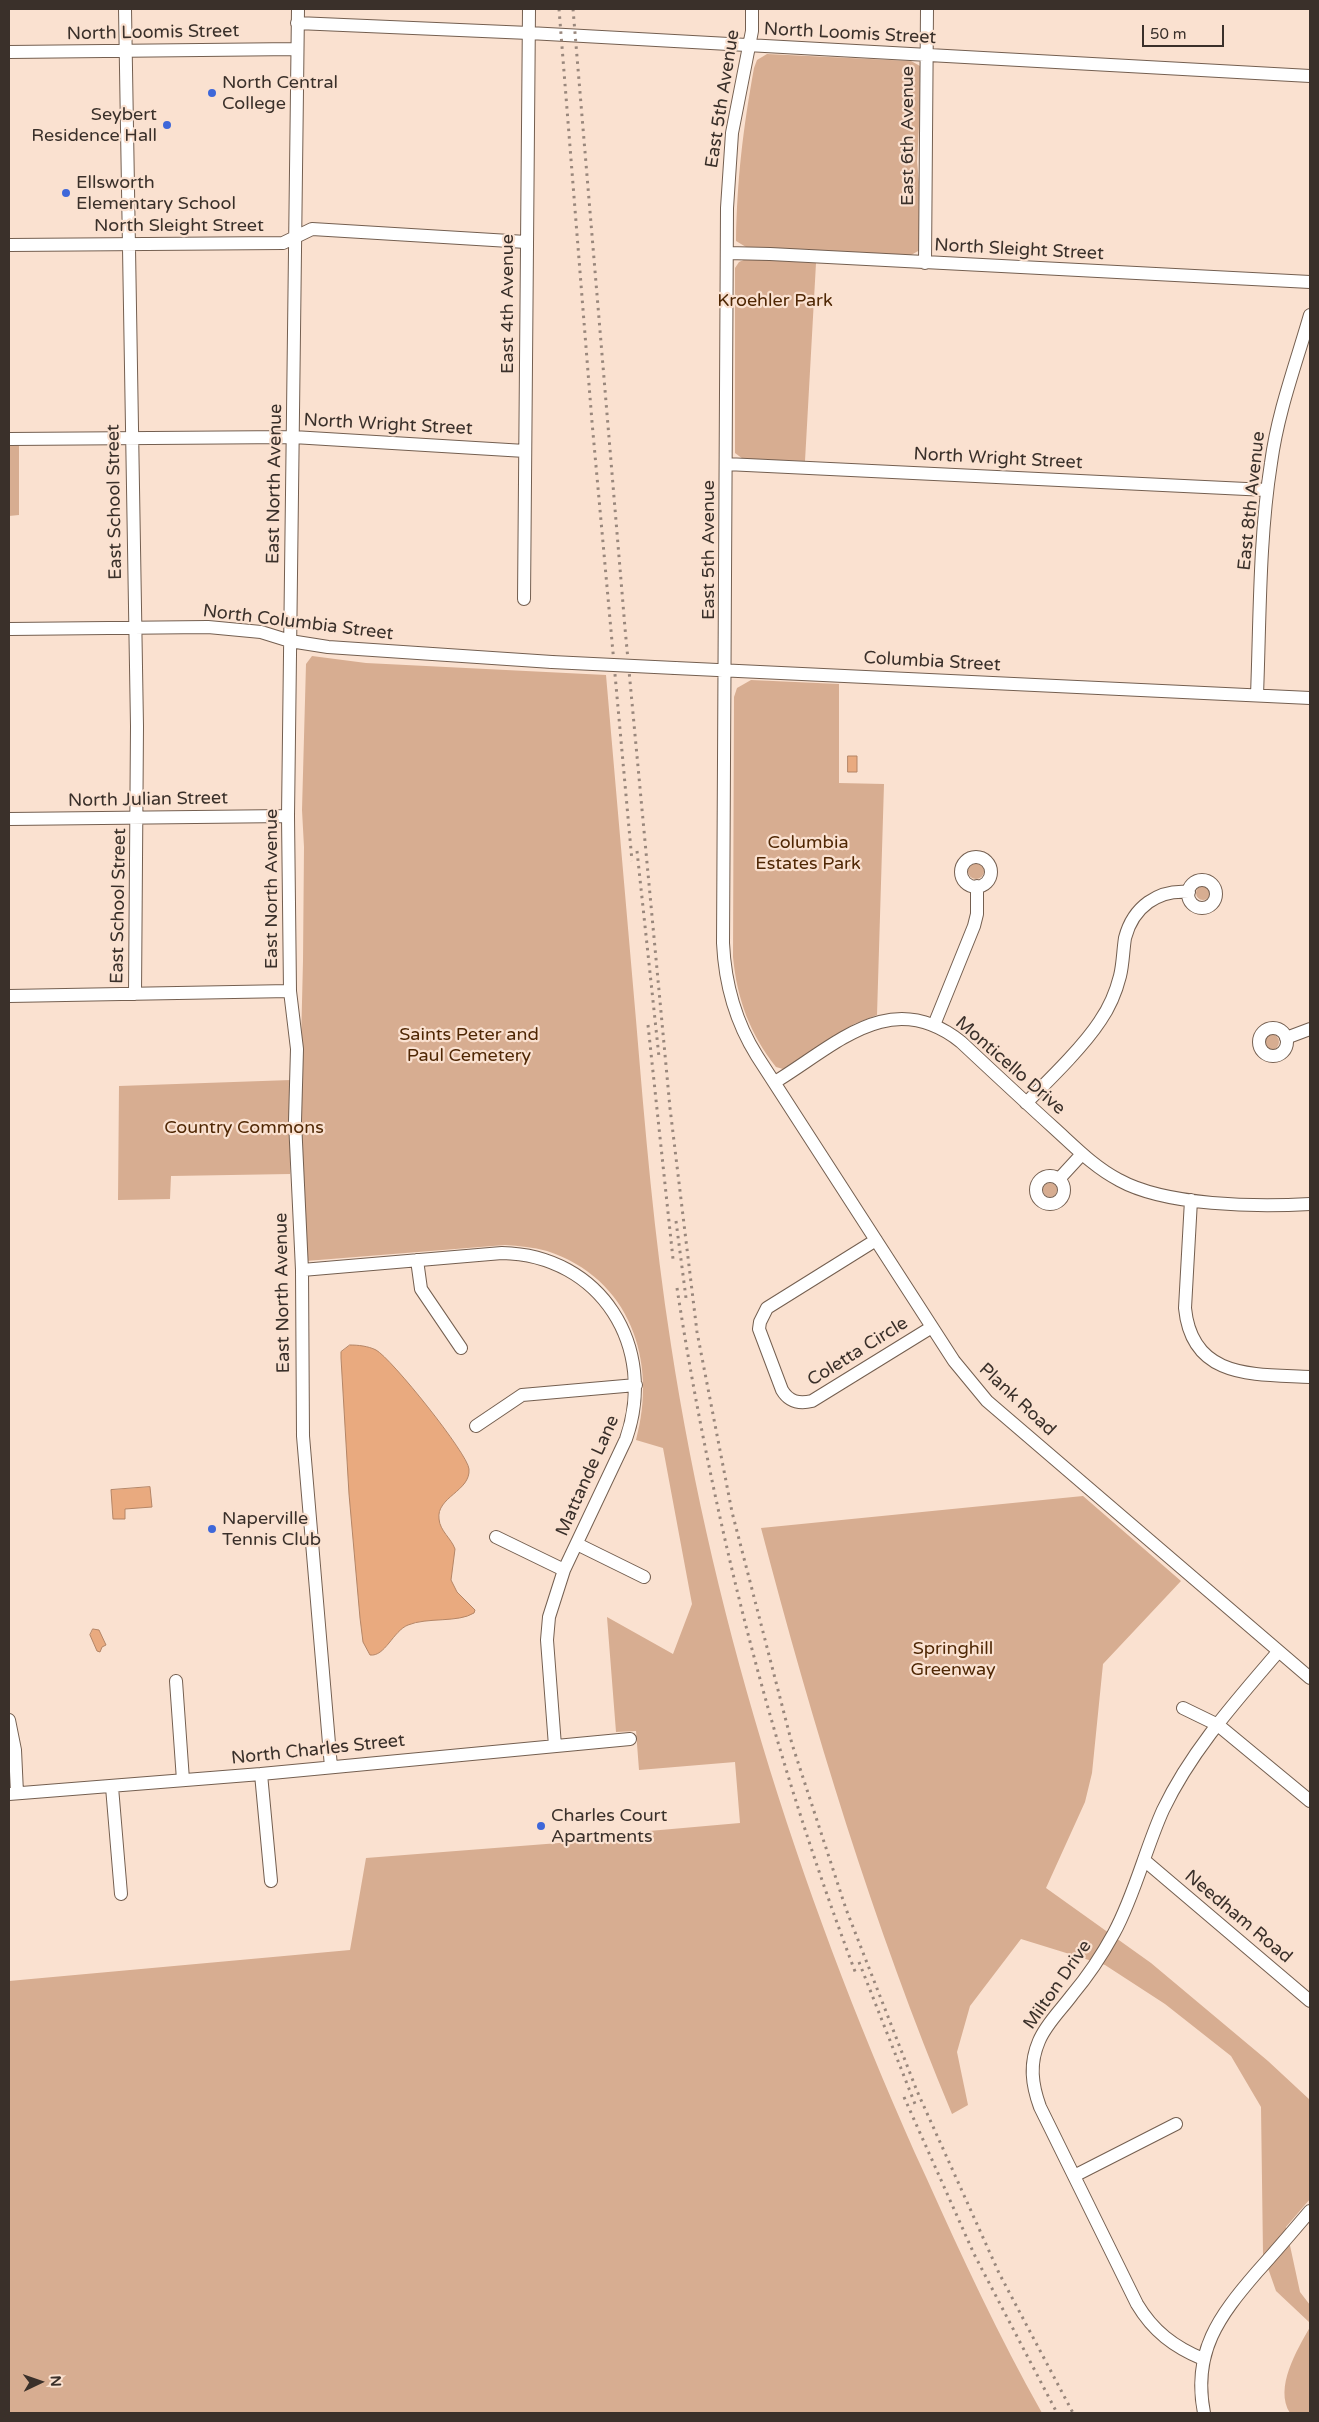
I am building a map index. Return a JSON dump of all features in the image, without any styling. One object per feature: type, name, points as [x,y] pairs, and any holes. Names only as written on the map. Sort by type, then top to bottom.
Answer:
[{"type":"street","name":"East School Street","points":[[125,9],[131,438],[136,627],[137,818],[135,994]]},
{"type":"street","name":"East North Avenue","points":[[298,9],[288,816],[290,991],[297,1049],[295,1121],[302,1270],[303,1436],[331,1767]]},
{"type":"street","name":"East 4th Avenue","points":[[524,599],[529,9]]},
{"type":"street","name":"East 5th Avenue","points":[[752,9],[749,46],[732,133],[728,185],[726,254],[726,671],[723,944],[726,979],[731,1002],[757,1056],[775,1082]]},
{"type":"street","name":"East 6th Avenue","points":[[926,263],[927,9]]},
{"type":"street","name":"North Loomis Street","points":[[297,23],[529,33],[1310,76]]},
{"type":"street","name":"North Loomis Street","points":[[9,52],[297,49]]},
{"type":"street","name":"North Sleight Street","points":[[9,245],[283,243],[312,229],[526,242]]},
{"type":"street","name":"North Sleight Street","points":[[726,254],[770,254],[1310,282]]},
{"type":"street","name":"East 8th Avenue","points":[[1257,695],[1267,490],[1284,396],[1310,315]]},
{"type":"street","name":"North Wright Street","points":[[9,439],[293,436],[525,450]]},
{"type":"street","name":"North Wright Street","points":[[726,464],[1267,490]]},
{"type":"street","name":"North Columbia Street","points":[[9,630],[208,627],[261,632],[290,641],[328,648],[552,662]]},
{"type":"street","name":"Columbia Street","points":[[552,662],[1310,698]]},
{"type":"street","name":"North Julian Street","points":[[9,819],[288,816]]},
{"type":"street","points":[[934,1025],[974,926],[977,914],[977,886]]},
{"type":"street","points":[[1026,1103],[1100,1021],[1117,988],[1125,939],[1139,910],[1146,903],[1164,893],[1176,890],[1189,892]]},
{"type":"street","points":[[9,996],[290,991]]},
{"type":"street","name":"Monticello Drive","points":[[775,1082],[859,1029],[875,1022],[902,1018],[934,1025],[961,1042],[1082,1154],[1098,1167],[1131,1186],[1156,1195],[1191,1200],[1286,1206],[1310,1204]]},
{"type":"street","points":[[1286,1038],[1310,1029]]},
{"type":"street","name":"Plank Road","points":[[775,1082],[932,1327],[960,1369],[987,1401],[1310,1678]]},
{"type":"street","points":[[1060,1179],[1082,1154]]},
{"type":"street","points":[[1191,1200],[1184,1308],[1194,1342],[1213,1362],[1237,1372],[1310,1377]]},
{"type":"street","name":"Coletta Circle","points":[[876,1240],[767,1308],[762,1315],[759,1329],[786,1397],[794,1402],[812,1401],[932,1327]]},
{"type":"street","name":"Mattande Lane","points":[[302,1270],[518,1253],[541,1257],[574,1271],[598,1292],[615,1316],[630,1352],[636,1385],[633,1418],[626,1439],[564,1570],[548,1617],[547,1640],[554,1746]]},
{"type":"street","points":[[417,1260],[421,1289],[461,1348]]},
{"type":"street","points":[[476,1426],[522,1395],[636,1385]]},
{"type":"street","points":[[496,1537],[564,1570]]},
{"type":"street","points":[[577,1544],[644,1577]]},
{"type":"street","name":"Milton Drive","points":[[1203,2359],[1166,2339],[1146,2320],[1035,2094],[1032,2068],[1034,2055],[1042,2034],[1085,1979],[1114,1933],[1135,1887],[1163,1811],[1181,1776],[1218,1725],[1278,1652]]},
{"type":"street","points":[[176,1681],[183,1780]]},
{"type":"street","points":[[1183,1708],[1218,1725],[1310,1801]]},
{"type":"street","points":[[9,1720],[14,1750],[13,1794]]},
{"type":"street","name":"North Charles Street","points":[[13,1794],[261,1774],[630,1739]]},
{"type":"street","points":[[261,1774],[271,1881]]},
{"type":"street","points":[[112,1787],[121,1894]]},
{"type":"street","name":"Needham Road","points":[[1144,1860],[1310,2001]]},
{"type":"street","points":[[1074,2176],[1176,2124]]},
{"type":"street","points":[[1204,2413],[1200,2388],[1203,2359],[1214,2331],[1229,2305],[1310,2211]]},
{"type":"green space","points":[[767,54],[911,61],[920,66],[922,72],[917,162],[920,191],[920,250],[911,255],[746,247],[736,241],[739,175],[750,90],[757,60]]},
{"type":"green space","name":"Kroehler Park","points":[[746,259],[816,263],[805,461],[743,459],[735,453],[735,268],[739,262]]},
{"type":"green space","points":[[9,442],[19,442],[19,515],[9,516]]},
{"type":"green space","name":"Saints Peter and Paul Cemetery","points":[[312,656],[366,663],[606,675],[647,1142],[660,1264],[671,1345],[690,1452],[713,1559],[739,1665],[770,1770],[804,1873],[882,2077],[953,2237],[996,2326],[1042,2413],[9,2413],[9,1981],[350,1950],[366,1858],[649,1836],[649,1831],[740,1823],[735,1762],[639,1770],[636,1731],[616,1732],[607,1617],[673,1654],[692,1604],[663,1448],[636,1440],[642,1410],[643,1381],[639,1353],[631,1326],[617,1302],[599,1281],[576,1264],[547,1251],[526,1247],[505,1245],[306,1261],[299,1125],[303,961],[304,847],[302,810],[306,664]]},
{"type":"green space","name":"Columbia Estates Park","points":[[751,680],[839,684],[839,783],[884,784],[877,1015],[854,1024],[783,1069],[776,1067],[752,1029],[738,987],[733,957],[734,697],[737,688]]},
{"type":"green space","points":[[976,863],[984,871],[976,879],[968,871]]},
{"type":"green space","points":[[1200,886],[1206,886],[1210,893],[1206,900],[1200,900],[1196,896],[1196,890]]},
{"type":"green space","points":[[1271,1034],[1279,1042],[1271,1050],[1263,1042]]},
{"type":"green space","name":"Country Commons","points":[[291,1080],[290,1174],[171,1176],[170,1199],[118,1200],[119,1086]]},
{"type":"green space","points":[[1047,1183],[1053,1183],[1057,1190],[1053,1197],[1047,1197],[1043,1193],[1043,1187]]},
{"type":"green space","name":"Springhill Greenway","points":[[1083,1496],[1181,1581],[1103,1664],[1092,1773],[1085,1802],[1046,1888],[1151,1963],[1268,2061],[1310,2100],[1310,2199],[1286,2227],[1300,2292],[1310,2305],[1310,2327],[1309,2322],[1276,2291],[1263,2254],[1261,2107],[1231,2056],[1165,2004],[1105,1965],[1021,1939],[970,2006],[957,2052],[968,2105],[952,2114],[896,1970],[846,1824],[823,1751],[761,1528]]},
{"type":"green space","points":[[1310,2327],[1310,2413],[1290,2413],[1286,2403],[1286,2381],[1289,2369]]},
{"type":"shaded area","points":[[848,756],[857,756],[857,772],[848,772]]},
{"type":"shaded area","points":[[350,1345],[376,1350],[397,1370],[443,1427],[456,1445],[469,1469],[465,1483],[443,1505],[439,1519],[441,1527],[455,1549],[451,1580],[457,1592],[475,1610],[474,1613],[460,1618],[424,1621],[408,1625],[398,1632],[385,1648],[375,1655],[370,1655],[363,1642],[349,1494],[341,1352]]},
{"type":"shaded area","points":[[150,1487],[152,1507],[125,1509],[125,1519],[113,1519],[111,1490]]},
{"type":"shaded area","points":[[93,1629],[99,1630],[106,1645],[102,1647],[100,1652],[97,1651],[90,1635]]},
{"type":"railway","points":[[559,9],[592,422],[632,861]]},
{"type":"railway","points":[[573,9],[625,628],[670,1108],[697,1332],[732,1512],[792,1744],[846,1909],[917,2091],[999,2273],[1073,2413]]},
{"type":"railway","points":[[637,851],[659,1057]]},
{"type":"railway","points":[[648,1025],[673,1259]]},
{"type":"railway","points":[[676,1221],[686,1298]]},
{"type":"railway","points":[[677,1288],[708,1463],[727,1550],[749,1636],[772,1722],[798,1806],[856,1974]]},
{"type":"railway","points":[[859,1962],[915,2104]]},
{"type":"railway","points":[[904,2097],[974,2254],[1057,2413]]},
{"type":"place","name":"North Central College","points":[[212,93]]},
{"type":"place","name":"Seybert Residence Hall","points":[[167,125]]},
{"type":"place","name":"Ellsworth Elementary School","points":[[66,193]]},
{"type":"place","name":"Naperville Tennis Club","points":[[212,1529]]},
{"type":"place","name":"Charles Court Apartments","points":[[541,1826]]}]
